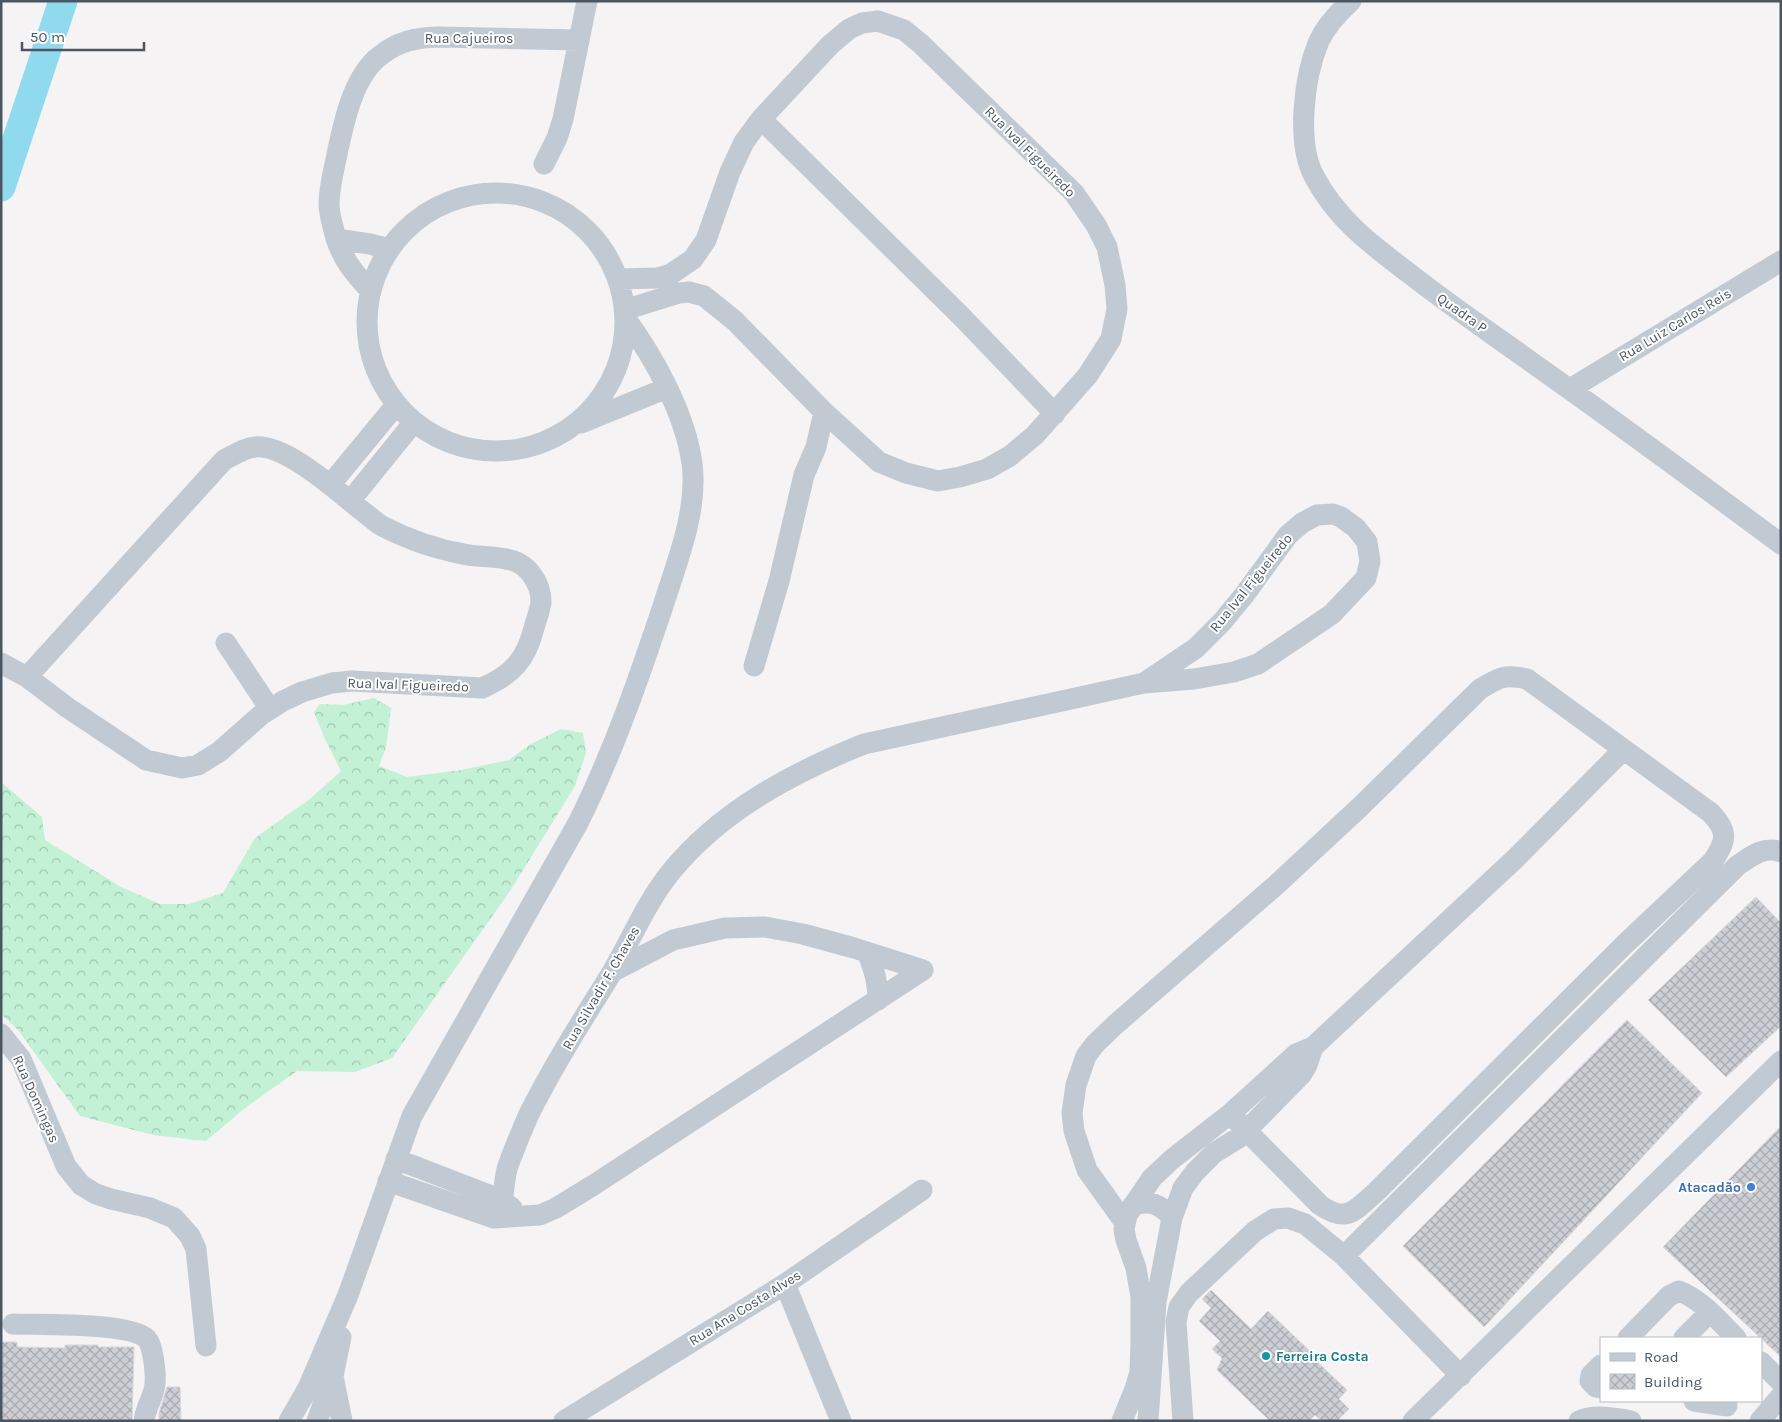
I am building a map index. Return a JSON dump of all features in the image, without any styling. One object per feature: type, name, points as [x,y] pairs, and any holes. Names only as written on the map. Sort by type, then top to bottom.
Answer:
[{"type":"street","points":[[544,164],[557,138],[563,120],[587,1]]},
{"type":"street","name":"Quadra P","points":[[1351,1],[1339,12],[1320,40],[1309,74],[1304,101],[1303,138],[1313,174],[1332,205],[1358,234],[1429,288],[1781,544]]},
{"type":"street","name":"Rua Ival Figueiredo","points":[[618,279],[657,278],[671,274],[693,259],[706,240],[744,142],[761,119],[830,45],[849,29],[862,23],[878,21],[904,30],[921,44],[1074,194],[1096,225],[1107,247],[1115,285],[1117,309],[1111,339],[1100,358],[1088,375],[1035,435],[1010,456],[987,469],[938,481],[906,473],[880,462],[824,412],[735,321],[704,296],[689,292],[679,292],[625,314]]},
{"type":"street","name":"Rua Cajueiros","points":[[368,289],[344,258],[336,239],[329,206],[330,189],[344,122],[357,87],[366,71],[380,56],[400,44],[415,38],[579,40]]},
{"type":"street","points":[[761,119],[961,316],[1055,414]]},
{"type":"street","points":[[576,425],[604,395],[621,359],[625,314],[618,279],[599,243],[569,215],[524,196],[492,192],[452,200],[416,220],[388,249],[368,289],[366,324],[374,364],[396,405],[414,422],[452,443],[477,450],[512,451],[546,442],[576,425],[667,388]]},
{"type":"street","points":[[336,239],[370,244],[388,249]]},
{"type":"street","points":[[693,259],[694,280],[704,296]]},
{"type":"street","name":"Rua Luiz Carlos Reis","points":[[1570,389],[1781,261]]},
{"type":"street","points":[[289,1421],[308,1388],[348,1294],[412,1116],[578,823],[594,790],[651,642],[686,528],[693,496],[692,463],[685,432],[667,388],[625,314]]},
{"type":"street","points":[[330,486],[396,405]]},
{"type":"street","points":[[754,666],[779,581],[804,475],[816,447],[824,412]]},
{"type":"street","points":[[350,502],[414,422]]},
{"type":"street","points":[[816,447],[842,429]]},
{"type":"street","name":"Rua Ival Figueiredo","points":[[1,663],[27,677],[68,708],[146,760],[182,768],[198,765],[219,752],[270,709],[302,692],[332,683],[361,682],[482,688],[501,679],[514,669],[526,653],[541,603],[538,583],[522,565],[508,559],[469,556],[412,540],[380,525],[295,460],[274,450],[256,446],[243,450],[224,460],[27,677]]},
{"type":"street","name":"Rua Ival Figueiredo","points":[[718,826],[747,803],[776,784],[828,758],[864,744],[1144,683],[1194,679],[1234,672],[1258,664],[1332,614],[1366,578],[1370,562],[1366,542],[1356,528],[1333,514],[1317,515],[1302,523],[1288,535],[1246,594],[1222,622],[1200,644],[1144,683]]},
{"type":"street","points":[[226,642],[270,709]]},
{"type":"street","points":[[1200,644],[1203,659],[1214,675]]},
{"type":"street","points":[[1129,1214],[1087,1170],[1074,1132],[1072,1113],[1076,1086],[1086,1056],[1095,1044],[1116,1024],[1275,886],[1360,808],[1480,689],[1498,678],[1514,676],[1527,679],[1711,812],[1721,825],[1725,834],[1723,846],[1713,861],[1624,944],[1355,1211],[1343,1215],[1332,1213],[1320,1205],[1230,1114]]},
{"type":"street","points":[[1122,1421],[1140,1372],[1141,1341],[1140,1297],[1136,1272],[1124,1229],[1129,1214],[1152,1178],[1230,1114],[1296,1054],[1313,1048],[1516,858],[1623,750]]},
{"type":"street","name":"Rua Silvadir F. Chaves","points":[[488,1205],[529,1114],[581,1022],[612,972],[642,915],[670,873],[696,845],[718,826]]},
{"type":"street","points":[[1344,1256],[1737,866],[1759,851],[1776,850],[1781,852]]},
{"type":"street","points":[[642,915],[653,930],[673,940]]},
{"type":"street","points":[[388,1181],[488,1205],[523,1217],[540,1215],[564,1204],[923,970],[803,934],[765,927],[725,928],[673,940],[612,972]]},
{"type":"street","points":[[868,952],[876,972],[878,1000]]},
{"type":"street","name":"Rua Domingas","points":[[1,1034],[21,1059],[66,1166],[81,1186],[96,1194],[150,1208],[174,1218],[190,1236],[196,1249],[206,1346]]},
{"type":"street","points":[[1148,1421],[1156,1302],[1172,1218],[1183,1188],[1195,1172],[1214,1153],[1236,1140],[1246,1131],[1301,1074],[1307,1065],[1313,1048]]},
{"type":"street","points":[[1413,1421],[1781,1060]]},
{"type":"street","points":[[396,1159],[488,1205]]},
{"type":"street","name":"Rua Ana Costa Alves","points":[[564,1421],[785,1284],[922,1190]]},
{"type":"street","points":[[1129,1214],[1143,1202],[1151,1202],[1166,1211],[1172,1218]]},
{"type":"street","points":[[1183,1421],[1176,1322],[1179,1307],[1189,1293],[1255,1231],[1274,1219],[1288,1218],[1305,1224],[1344,1256],[1461,1376]]},
{"type":"street","points":[[1136,1272],[1142,1276],[1149,1277],[1156,1276],[1161,1272]]},
{"type":"street","points":[[785,1284],[841,1421]]},
{"type":"street","points":[[1629,1337],[1669,1296],[1679,1292],[1688,1294],[1710,1312],[1733,1337]]},
{"type":"street","points":[[317,1421],[333,1376],[348,1294]]},
{"type":"street","points":[[1685,1337],[1710,1312]]},
{"type":"street","points":[[13,1324],[116,1328],[136,1333],[147,1339],[151,1349],[155,1385],[145,1412],[144,1421]]},
{"type":"street","points":[[1762,1363],[1781,1382]]},
{"type":"street","points":[[1600,1366],[1592,1375],[1590,1381],[1596,1387],[1600,1388]]},
{"type":"street","points":[[333,1376],[342,1421]]},
{"type":"street","points":[[1760,1421],[1781,1396]]},
{"type":"street","points":[[1698,1402],[1724,1409]]},
{"type":"street","points":[[1579,1421],[1585,1418],[1612,1418],[1631,1421]]},
{"type":"green space","points":[[374,698],[391,708],[386,747],[379,766],[407,777],[461,770],[509,760],[529,745],[561,729],[583,733],[586,753],[575,786],[510,891],[392,1058],[355,1072],[297,1071],[245,1108],[206,1141],[153,1135],[80,1116],[18,1030],[1,1014],[1,782],[42,817],[45,840],[121,887],[160,904],[189,904],[223,893],[255,838],[310,799],[341,771],[314,712],[320,704],[343,705]]},
{"type":"building","points":[[1756,897],[1781,923],[1781,1026],[1726,1077],[1648,1000]]},
{"type":"building","points":[[1627,1020],[1702,1093],[1484,1327],[1403,1246]]},
{"type":"building","name":"Atacadão","points":[[1781,1126],[1781,1357],[1762,1339],[1762,1337],[1760,1337],[1663,1247]]},
{"type":"building","name":"Ferreira Costa","points":[[1211,1290],[1251,1329],[1268,1311],[1347,1390],[1339,1399],[1349,1409],[1337,1421],[1322,1421],[1315,1415],[1309,1421],[1270,1421],[1217,1370],[1222,1358],[1212,1349],[1220,1341],[1199,1321],[1211,1308],[1202,1299]]},
{"type":"building","points":[[1,1342],[17,1342],[17,1347],[65,1348],[65,1345],[98,1345],[98,1347],[134,1347],[132,1421],[1,1421]]},
{"type":"building","points":[[167,1387],[180,1387],[181,1421],[159,1421],[159,1413]]},
{"type":"waterway","points":[[1,187],[63,1]]},
{"type":"place","name":"Atacadão","points":[[1751,1187]]},
{"type":"place","name":"Ferreira Costa","points":[[1266,1356]]}]
